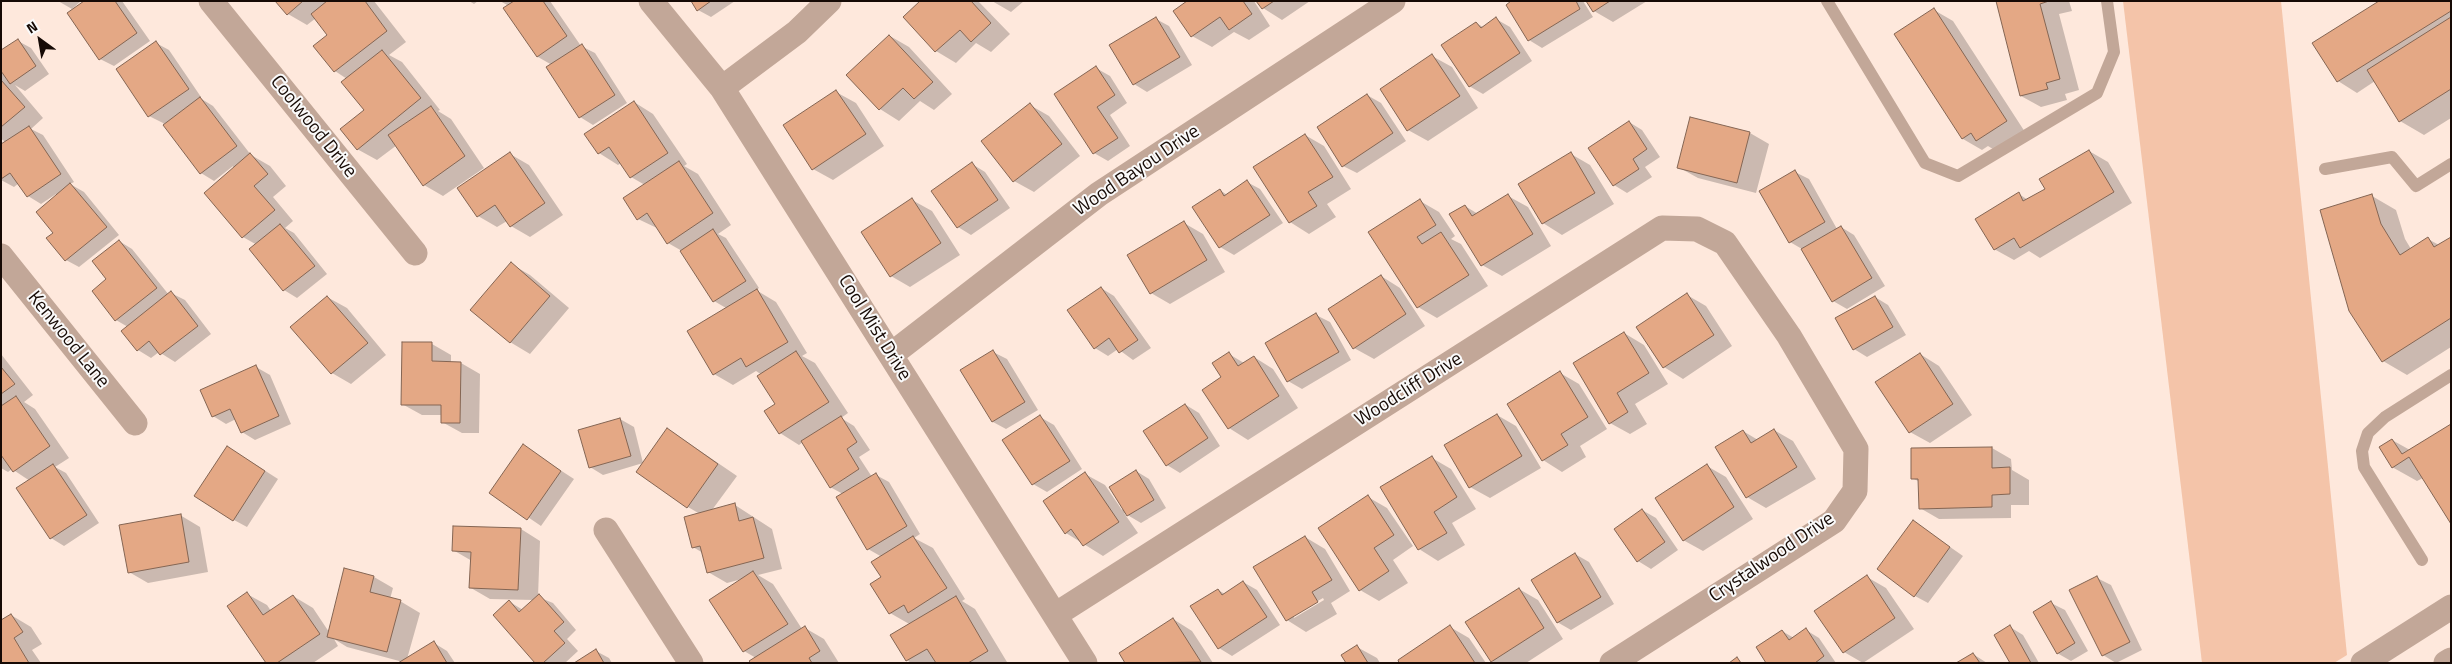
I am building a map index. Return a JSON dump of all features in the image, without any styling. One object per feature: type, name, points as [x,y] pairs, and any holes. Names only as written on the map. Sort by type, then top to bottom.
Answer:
[{"type":"street","name":"Coolwood Drive","points":[[211,1],[416,254]]},
{"type":"street","name":"Cool Mist Drive","points":[[650,1],[722,88],[892,354],[1085,663]]},
{"type":"street","points":[[722,88],[797,32],[830,1]]},
{"type":"street","name":"Wood Bayou Drive","points":[[892,354],[1099,194],[1393,1]]},
{"type":"street","name":"Woodcliff Drive","points":[[1055,615],[1662,228],[1697,230],[1724,243],[1755,288]]},
{"type":"street","name":"Kenwood Lane","points":[[1,256],[135,424]]},
{"type":"street","name":"Crystalwood Drive","points":[[1612,663],[1834,521],[1855,491],[1856,449],[1789,336],[1755,288]]},
{"type":"street","points":[[606,530],[691,663]]},
{"type":"street","points":[[2363,663],[2451,608]]},
{"type":"street","points":[[2446,663],[2451,660]]},
{"type":"lane","points":[[1827,1],[1925,163],[1958,176],[2097,93],[2114,52],[2107,1]]},
{"type":"lane","points":[[2325,169],[2392,158],[2416,186],[2451,164]]},
{"type":"lane","points":[[2422,560],[2364,467],[2362,451],[2368,433],[2386,416],[2451,375]]},
{"type":"shaded area","points":[[2123,1],[2281,1],[2347,655],[2334,663],[2202,663]]},
{"type":"building","points":[[84,1],[115,1],[137,33],[99,60],[67,13]]},
{"type":"building","points":[[275,1],[303,1],[287,15]]},
{"type":"building","points":[[327,1],[365,1],[387,31],[334,72],[313,46],[327,35],[311,14]]},
{"type":"building","points":[[514,1],[543,1],[567,36],[537,57],[503,8]]},
{"type":"building","points":[[691,1],[711,1],[697,11]]},
{"type":"building","points":[[920,1],[971,1],[991,23],[971,42],[960,30],[935,52],[903,17]]},
{"type":"building","points":[[1187,1],[1243,1],[1252,14],[1229,30],[1220,17],[1191,37],[1173,11]]},
{"type":"building","points":[[1256,1],[1274,1],[1262,9]]},
{"type":"building","points":[[1511,1],[1576,1],[1580,9],[1528,41],[1506,5]]},
{"type":"building","points":[[1586,1],[1610,1],[1593,12]]},
{"type":"building","points":[[1996,1],[2049,1],[2040,4],[2060,79],[2046,83],[2048,89],[2020,96]]},
{"type":"building","points":[[2379,1],[2451,1],[2451,11],[2337,82],[2312,43]]},
{"type":"building","points":[[1934,8],[2007,121],[1976,141],[1971,133],[1962,139],[1894,34]]},
{"type":"building","points":[[1156,17],[1180,57],[1133,85],[1109,45]]},
{"type":"building","points":[[1496,17],[1520,53],[1469,87],[1441,45],[1476,22],[1481,28]]},
{"type":"building","points":[[2451,17],[2451,89],[2399,122],[2367,70]]},
{"type":"building","points":[[889,35],[933,82],[914,99],[903,88],[879,110],[846,75]]},
{"type":"building","points":[[18,39],[36,66],[10,84],[1,71],[1,50]]},
{"type":"building","points":[[156,41],[189,89],[148,117],[116,69]]},
{"type":"building","points":[[582,44],[615,95],[579,118],[546,67]]},
{"type":"building","points":[[382,50],[421,98],[357,150],[340,129],[364,110],[341,82]]},
{"type":"building","points":[[1432,54],[1460,96],[1407,131],[1380,89]]},
{"type":"building","points":[[1096,66],[1115,95],[1097,107],[1118,138],[1093,154],[1054,94]]},
{"type":"building","points":[[1,80],[25,107],[1,127]]},
{"type":"building","points":[[836,90],[866,134],[812,170],[783,125]]},
{"type":"building","points":[[1367,94],[1393,133],[1342,167],[1317,127]]},
{"type":"building","points":[[200,97],[237,146],[200,174],[163,125]]},
{"type":"building","points":[[634,101],[668,153],[630,178],[609,147],[598,154],[584,134]]},
{"type":"building","points":[[1030,103],[1062,144],[1013,182],[981,141]]},
{"type":"building","points":[[431,106],[465,156],[423,186],[388,135]]},
{"type":"building","points":[[1690,117],[1750,132],[1737,183],[1677,168]]},
{"type":"building","points":[[1629,121],[1647,149],[1633,159],[1639,169],[1613,186],[1588,148]]},
{"type":"building","points":[[29,126],[61,174],[27,197],[10,173],[1,179],[1,144]]},
{"type":"building","points":[[1305,134],[1333,177],[1308,192],[1317,206],[1289,223],[1253,167]]},
{"type":"building","points":[[2089,150],[2114,192],[2020,248],[2014,238],[1994,250],[1975,219],[2019,192],[2023,201],[2045,189],[2039,179]]},
{"type":"building","points":[[510,152],[545,203],[510,227],[495,205],[477,217],[457,188]]},
{"type":"building","points":[[1571,152],[1595,193],[1542,224],[1518,184]]},
{"type":"building","points":[[250,153],[268,174],[254,186],[275,210],[242,238],[204,193]]},
{"type":"building","points":[[679,161],[713,213],[667,244],[647,213],[637,220],[623,198]]},
{"type":"building","points":[[972,162],[998,200],[957,228],[931,191]]},
{"type":"building","points":[[1795,170],[1825,222],[1789,243],[1759,191]]},
{"type":"building","points":[[1247,180],[1270,215],[1219,248],[1192,207],[1220,189],[1224,196]]},
{"type":"building","points":[[70,183],[107,227],[65,261],[46,238],[53,233],[36,212]]},
{"type":"building","points":[[1508,194],[1533,234],[1481,266],[1449,214],[1465,205],[1472,216]]},
{"type":"building","points":[[2372,194],[2381,224],[2400,255],[2428,237],[2434,247],[2451,237],[2451,318],[2382,362],[2349,311],[2320,210]]},
{"type":"building","points":[[912,198],[941,243],[890,277],[861,232]]},
{"type":"building","points":[[1420,199],[1436,225],[1417,237],[1422,244],[1441,232],[1469,275],[1417,308],[1368,232]]},
{"type":"building","points":[[1184,221],[1207,260],[1150,294],[1127,255]]},
{"type":"building","points":[[280,224],[315,266],[283,291],[249,249]]},
{"type":"building","points":[[1841,226],[1872,278],[1832,302],[1801,249]]},
{"type":"building","points":[[713,229],[746,281],[713,302],[680,251]]},
{"type":"building","points":[[119,240],[157,288],[115,321],[92,291],[106,279],[92,261]]},
{"type":"building","points":[[511,262],[550,296],[510,343],[470,310]]},
{"type":"building","points":[[1381,275],[1406,314],[1353,349],[1328,309]]},
{"type":"building","points":[[1101,287],[1138,340],[1119,353],[1109,338],[1094,349],[1067,310]]},
{"type":"building","points":[[757,289],[788,342],[746,367],[741,358],[713,375],[687,331]]},
{"type":"building","points":[[171,291],[198,326],[160,355],[149,341],[137,351],[121,331]]},
{"type":"building","points":[[1687,293],[1714,335],[1663,368],[1636,327]]},
{"type":"building","points":[[327,296],[368,343],[331,374],[290,327]]},
{"type":"building","points":[[1875,296],[1893,327],[1853,350],[1835,318]]},
{"type":"building","points":[[1316,313],[1339,352],[1287,382],[1265,343]]},
{"type":"building","points":[[1624,332],[1649,373],[1617,393],[1628,412],[1609,424],[1573,363]]},
{"type":"building","points":[[402,342],[432,342],[432,361],[461,362],[460,423],[441,423],[441,405],[401,405]]},
{"type":"building","points":[[993,350],[1025,402],[992,422],[960,370]]},
{"type":"building","points":[[796,351],[829,402],[779,434],[764,411],[775,404],[757,376]]},
{"type":"building","points":[[1229,352],[1238,366],[1254,356],[1279,396],[1228,429],[1202,390],[1221,377],[1212,363]]},
{"type":"building","points":[[1920,353],[1953,404],[1909,433],[1875,382]]},
{"type":"building","points":[[256,365],[279,416],[241,433],[230,409],[212,417],[200,390]]},
{"type":"building","points":[[1,367],[15,384],[1,394]]},
{"type":"building","points":[[1560,371],[1588,417],[1561,434],[1568,445],[1542,461],[1507,404]]},
{"type":"building","points":[[16,396],[50,446],[13,472],[1,455],[1,406]]},
{"type":"building","points":[[1185,404],[1208,438],[1166,466],[1143,431]]},
{"type":"building","points":[[1497,414],[1522,456],[1469,488],[1444,445]]},
{"type":"building","points":[[1040,415],[1070,461],[1032,485],[1002,440]]},
{"type":"building","points":[[841,416],[857,442],[847,449],[859,469],[830,488],[801,441]]},
{"type":"building","points":[[620,418],[631,456],[589,468],[578,430]]},
{"type":"building","points":[[2451,424],[2451,524],[2409,457],[2392,468],[2379,447],[2392,439],[2402,454]]},
{"type":"building","points":[[667,428],[718,464],[687,508],[636,472]]},
{"type":"building","points":[[1774,429],[1797,467],[1746,498],[1715,447],[1743,430],[1751,443]]},
{"type":"building","points":[[523,444],[561,471],[527,520],[489,493]]},
{"type":"building","points":[[227,446],[265,471],[233,521],[194,496]]},
{"type":"building","points":[[1992,447],[1992,468],[2010,467],[2010,494],[1992,495],[1992,507],[1919,509],[1918,479],[1911,479],[1911,448]]},
{"type":"building","points":[[1432,456],[1457,497],[1434,512],[1447,533],[1418,550],[1380,487]]},
{"type":"building","points":[[53,464],[87,515],[50,539],[16,488]]},
{"type":"building","points":[[1707,464],[1734,507],[1683,541],[1655,498]]},
{"type":"building","points":[[1136,470],[1154,500],[1127,516],[1109,487]]},
{"type":"building","points":[[1085,472],[1119,522],[1083,546],[1071,529],[1065,534],[1043,501]]},
{"type":"building","points":[[876,473],[907,526],[867,550],[836,497]]},
{"type":"building","points":[[1368,495],[1394,535],[1374,548],[1389,571],[1359,591],[1318,528]]},
{"type":"building","points":[[735,503],[739,521],[753,517],[764,558],[707,573],[700,546],[692,548],[684,517]]},
{"type":"building","points":[[1642,509],[1665,542],[1637,562],[1614,529]]},
{"type":"building","points":[[181,514],[189,562],[128,573],[119,525]]},
{"type":"building","points":[[1913,520],[1950,547],[1914,597],[1877,569]]},
{"type":"building","points":[[453,526],[521,528],[518,590],[469,588],[471,552],[452,551]]},
{"type":"building","points":[[913,536],[947,588],[908,613],[904,605],[889,614],[870,584],[881,577],[871,562]]},
{"type":"building","points":[[1305,536],[1332,580],[1312,592],[1318,602],[1286,621],[1253,567]]},
{"type":"building","points":[[1575,553],[1601,597],[1557,623],[1531,580]]},
{"type":"building","points":[[344,568],[374,576],[370,592],[401,600],[387,652],[327,637]]},
{"type":"building","points":[[753,571],[788,624],[743,652],[709,600]]},
{"type":"building","points":[[1867,575],[1895,618],[1843,653],[1814,611]]},
{"type":"building","points":[[2097,576],[2130,642],[2102,656],[2069,590]]},
{"type":"building","points":[[1243,581],[1267,617],[1218,649],[1190,606],[1218,589],[1222,595]]},
{"type":"building","points":[[1519,588],[1544,628],[1491,662],[1465,622]]},
{"type":"building","points":[[247,592],[263,615],[293,595],[320,634],[277,663],[266,663],[227,606]]},
{"type":"building","points":[[539,594],[564,622],[554,631],[565,643],[543,663],[535,663],[493,615],[509,600],[519,612]]},
{"type":"building","points":[[956,596],[988,651],[968,663],[936,663],[927,649],[906,661],[890,635]]},
{"type":"building","points":[[2051,601],[2075,643],[2057,654],[2033,612]]},
{"type":"building","points":[[11,614],[23,632],[14,638],[29,663],[1,663],[1,620]]},
{"type":"building","points":[[1173,618],[1201,662],[1125,663],[1119,653]]},
{"type":"building","points":[[1450,625],[1475,663],[1399,663],[1398,660]]},
{"type":"building","points":[[2010,625],[2031,663],[2010,663],[1994,635]]},
{"type":"building","points":[[805,626],[820,651],[809,658],[812,663],[751,663],[749,661]]},
{"type":"building","points":[[1806,628],[1824,656],[1815,663],[1766,663],[1756,647],[1782,630],[1789,640]]},
{"type":"building","points":[[434,641],[447,663],[398,663]]},
{"type":"building","points":[[1357,645],[1368,663],[1346,663],[1341,655]]},
{"type":"building","points":[[596,649],[604,663],[574,663]]},
{"type":"building","points":[[1973,653],[1980,663],[1956,663]]},
{"type":"building","points":[[1737,657],[1741,663],[1729,663]]}]
